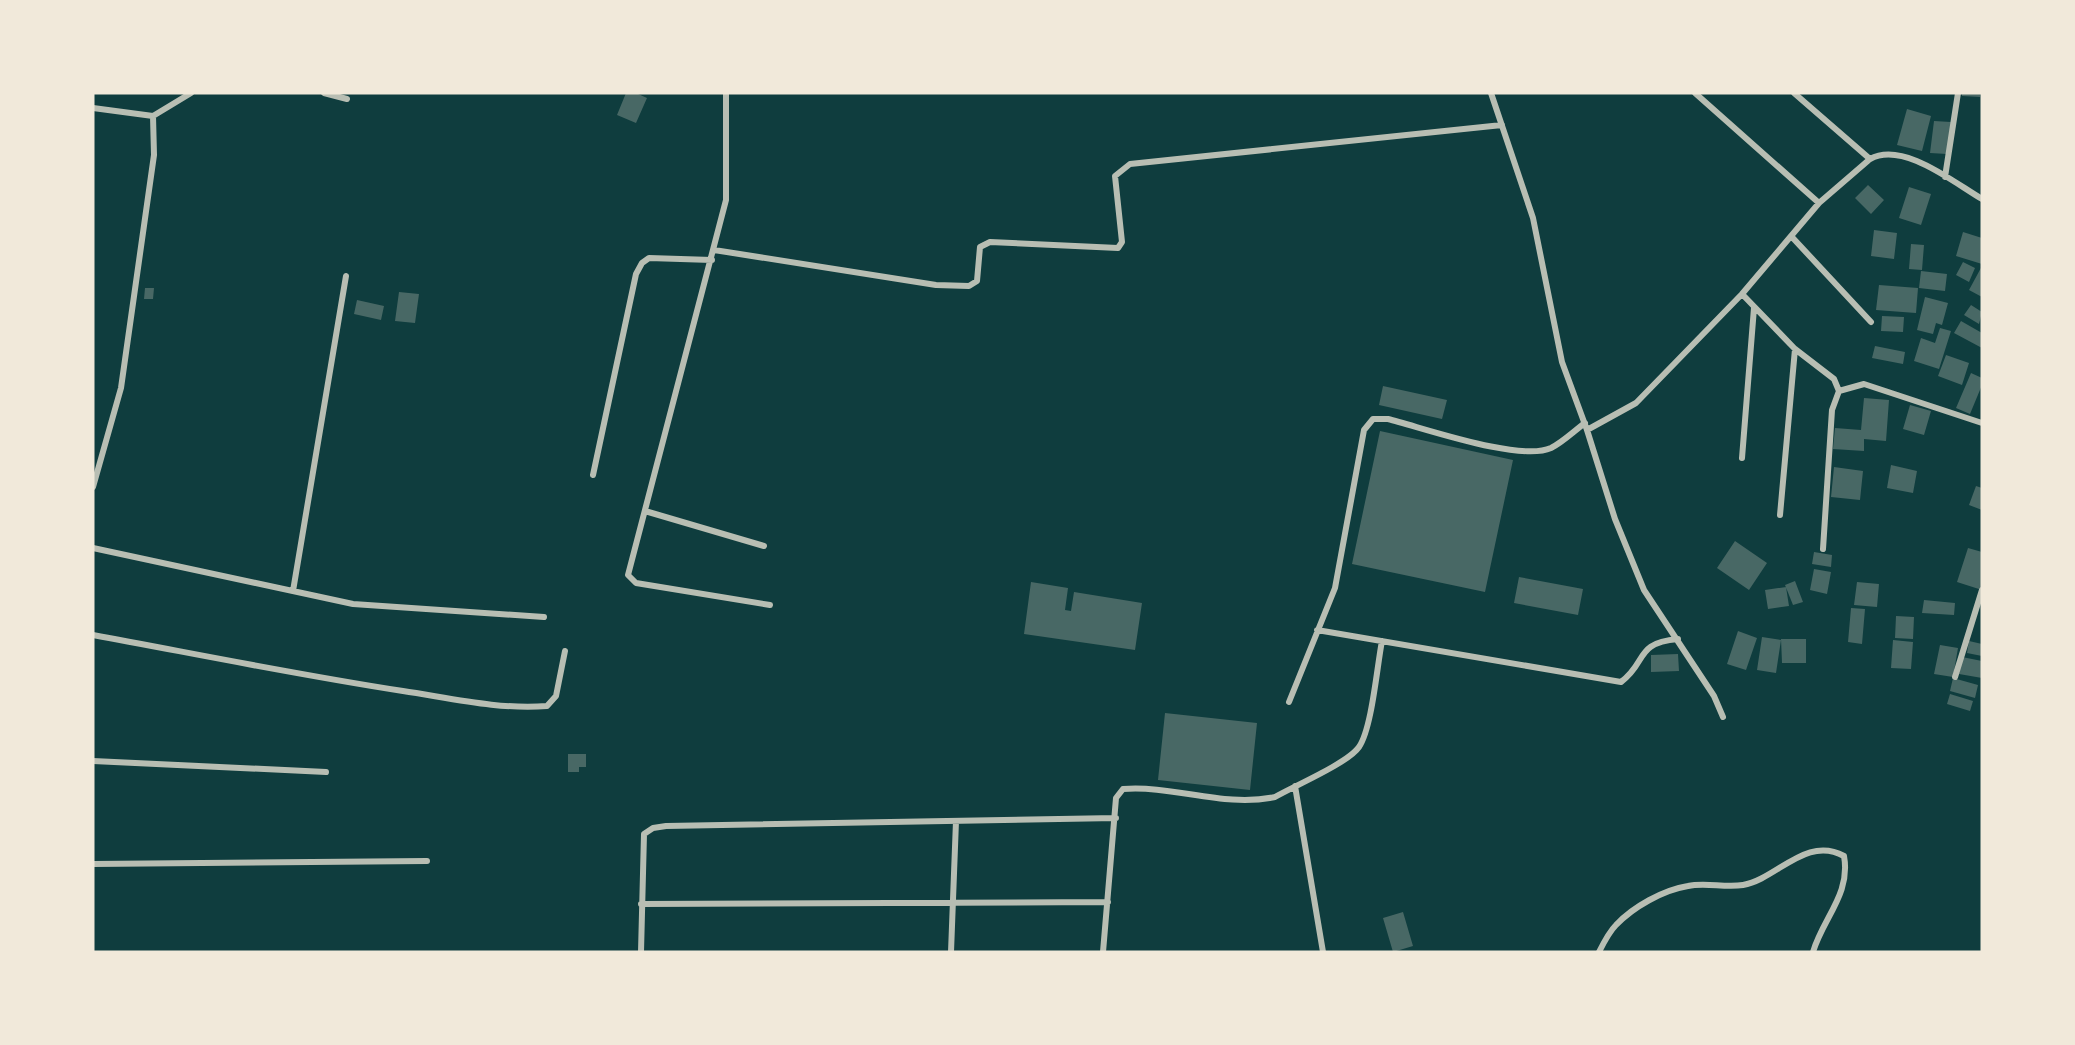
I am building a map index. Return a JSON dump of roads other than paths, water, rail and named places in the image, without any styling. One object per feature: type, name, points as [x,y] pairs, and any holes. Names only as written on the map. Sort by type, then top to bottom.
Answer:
[{"type":"street","points":[[93,108],[153,116],[191,93]]},
{"type":"street","points":[[324,93],[347,99]]},
{"type":"street","points":[[726,93],[727,181],[712,260],[628,575],[631,581],[770,605]]},
{"type":"street","points":[[1491,93],[1533,218],[1562,362],[1586,427],[1615,519],[1644,590],[1714,696],[1723,717]]},
{"type":"street","points":[[1695,93],[1820,203]]},
{"type":"street","points":[[1794,93],[1870,159]]},
{"type":"street","points":[[1945,177],[1958,93]]},
{"type":"street","points":[[93,488],[121,388],[154,155],[153,116]]},
{"type":"street","points":[[714,250],[936,285],[969,286],[977,280],[980,247],[990,242],[1118,249],[1122,242],[1115,176],[1130,164],[1502,125]]},
{"type":"street","points":[[1289,702],[1335,588],[1364,430],[1373,418],[1388,419],[1509,451],[1533,452],[1550,448],[1586,427],[1636,403],[1742,294],[1820,203],[1870,159],[1878,155],[1905,155],[1982,199]]},
{"type":"street","points":[[1791,236],[1870,322]]},
{"type":"street","points":[[593,475],[636,274],[649,258],[712,260]]},
{"type":"street","points":[[293,591],[346,276]]},
{"type":"street","points":[[1742,294],[1795,349],[1834,379],[1839,391],[1832,410],[1823,549]]},
{"type":"street","points":[[1742,458],[1754,308]]},
{"type":"street","points":[[1780,515],[1795,349]]},
{"type":"street","points":[[1839,391],[1864,384],[1982,423]]},
{"type":"street","points":[[645,511],[764,546]]},
{"type":"street","points":[[93,548],[352,604],[544,617]]},
{"type":"street","points":[[1955,677],[1982,590]]},
{"type":"street","points":[[1317,630],[1621,682],[1628,677],[1647,647],[1659,641],[1678,639]]},
{"type":"street","points":[[93,635],[373,687],[476,702],[535,707],[547,706],[556,696],[565,651]]},
{"type":"street","points":[[1103,952],[1116,798],[1123,789],[1142,788],[1244,802],[1275,797],[1349,757],[1360,746],[1366,726],[1382,641]]},
{"type":"street","points":[[93,761],[326,772]]},
{"type":"street","points":[[1295,786],[1323,952]]},
{"type":"street","points":[[641,952],[644,834],[653,828],[1116,818]]},
{"type":"street","points":[[951,952],[956,821]]},
{"type":"street","points":[[1599,952],[1615,925],[1666,891],[1689,885],[1742,885],[1803,854],[1819,850],[1836,852],[1844,856],[1846,869],[1843,891],[1814,952]]},
{"type":"street","points":[[93,864],[427,861]]},
{"type":"street","points":[[641,904],[1108,902]]}]
